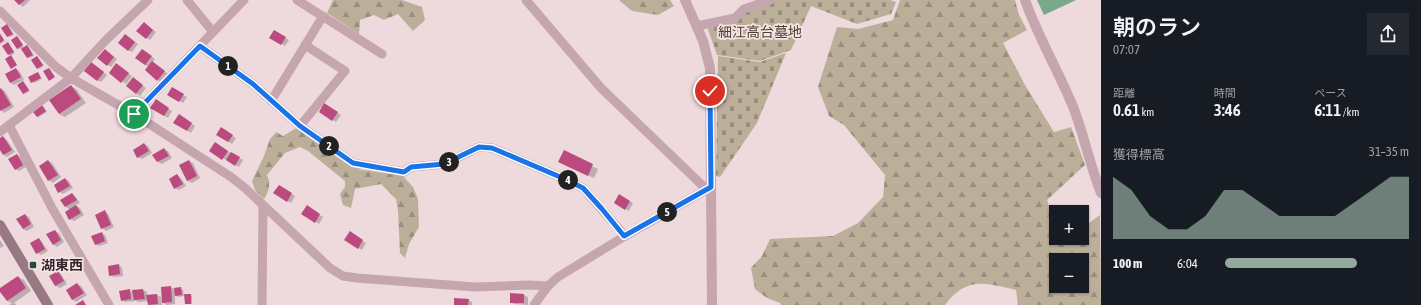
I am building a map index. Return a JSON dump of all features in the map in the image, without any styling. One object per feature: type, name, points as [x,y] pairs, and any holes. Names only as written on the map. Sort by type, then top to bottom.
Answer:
[{"type":"main road","points":[[0,225],[48,305]]},
{"type":"street","points":[[0,132],[71,78],[106,40],[148,0]]},
{"type":"street","points":[[187,0],[213,32]]},
{"type":"street","points":[[134,114],[243,0]]},
{"type":"street","points":[[297,0],[382,54]]},
{"type":"street","points":[[526,0],[601,88],[704,187],[711,187]]},
{"type":"street","points":[[685,0],[703,41],[710,68],[712,305]]},
{"type":"street","points":[[697,26],[735,18],[744,9],[770,0]]},
{"type":"street","points":[[1025,0],[1074,109],[1101,193]]},
{"type":"street","points":[[0,11],[56,67],[71,78],[134,114],[231,177],[245,188],[330,268],[343,276],[475,287],[529,285],[548,286]]},
{"type":"street","points":[[272,101],[323,16]]},
{"type":"street","points":[[300,126],[345,71],[305,45]]},
{"type":"street","points":[[200,46],[253,84],[300,126],[353,163],[404,172],[411,167],[444,164],[479,147],[492,148],[583,188],[624,236]]},
{"type":"street","points":[[9,125],[52,208],[110,305]]},
{"type":"street","points":[[534,305],[548,286],[558,277],[624,236],[711,187]]},
{"type":"street","points":[[262,305],[263,206]]},
{"type":"green space","points":[[333,0],[402,0],[422,7],[425,20],[413,31],[398,14],[384,20],[374,15],[360,20],[359,34],[327,13]]},
{"type":"green space","points":[[619,0],[670,0],[674,6],[658,15],[632,11]]},
{"type":"green space","name":"細江高台墓地","points":[[767,0],[890,0],[896,2],[891,14],[857,24],[811,6],[791,50],[760,61],[717,55],[705,21],[736,16]]},
{"type":"green space","points":[[900,0],[1015,0],[1019,15],[1027,30],[1003,43],[1025,85],[1054,132],[1071,127],[1085,165],[1047,200],[1049,206],[1049,245],[1089,245],[1089,223],[1100,215],[1101,305],[1018,305],[1016,290],[986,284],[977,284],[961,289],[945,305],[781,305],[780,303],[767,298],[755,289],[751,268],[762,256],[770,239],[833,236],[858,223],[883,197],[885,175],[844,125],[829,116],[818,87],[837,27],[858,29],[893,20]]},
{"type":"green space","points":[[786,53],[757,123],[720,177],[716,176],[718,56],[760,62]]},
{"type":"green space","points":[[298,127],[361,170],[402,175],[413,187],[418,199],[419,227],[409,244],[405,258],[400,253],[396,199],[381,184],[355,189],[351,208],[343,205],[340,194],[345,187],[345,181],[308,151],[300,147],[285,153],[267,175],[269,188],[264,199],[255,190],[252,181],[270,139],[276,132],[283,136]]},
{"type":"shaded area","points":[[1037,0],[1076,0],[1044,15]]},
{"type":"building","points":[[14,0],[25,0],[19,5]]},
{"type":"building","points":[[144,22],[153,30],[146,39],[136,31]]},
{"type":"building","points":[[7,24],[13,34],[7,37],[1,28]]},
{"type":"building","points":[[274,30],[286,37],[281,45],[269,38]]},
{"type":"building","points":[[0,34],[4,40],[0,43]]},
{"type":"building","points":[[125,34],[135,42],[128,51],[118,43]]},
{"type":"building","points":[[17,36],[23,45],[17,49],[11,40]]},
{"type":"building","points":[[8,42],[14,52],[8,55],[2,46]]},
{"type":"building","points":[[27,45],[33,55],[27,58],[21,49]]},
{"type":"building","points":[[105,49],[114,57],[107,66],[97,58]]},
{"type":"building","points":[[142,49],[152,56],[145,65],[135,58]]},
{"type":"building","points":[[11,55],[17,65],[11,69],[5,59]]},
{"type":"building","points":[[37,56],[43,65],[37,69],[31,60]]},
{"type":"building","points":[[152,61],[165,71],[157,81],[145,70]]},
{"type":"building","points":[[91,62],[104,72],[97,81],[84,71]]},
{"type":"building","points":[[116,63],[129,73],[121,83],[109,73]]},
{"type":"building","points":[[16,68],[21,77],[10,83],[5,74]]},
{"type":"building","points":[[49,68],[55,77],[49,81],[43,71]]},
{"type":"building","points":[[38,72],[41,78],[31,83],[28,77]]},
{"type":"building","points":[[133,77],[143,85],[136,94],[126,86]]},
{"type":"building","points":[[23,81],[29,90],[23,94],[17,85]]},
{"type":"building","points":[[71,85],[81,99],[59,114],[49,100]]},
{"type":"building","points":[[172,87],[184,94],[179,102],[167,95]]},
{"type":"building","points":[[1,88],[11,105],[0,111],[0,89]]},
{"type":"building","points":[[156,99],[169,108],[164,116],[150,108]]},
{"type":"building","points":[[324,103],[338,112],[332,121],[319,112]]},
{"type":"building","points":[[42,105],[46,111],[37,117],[33,112]]},
{"type":"building","points":[[179,114],[192,123],[187,131],[173,123]]},
{"type":"building","points":[[221,127],[233,135],[228,142],[216,135]]},
{"type":"building","points":[[3,136],[12,150],[3,155],[0,150],[0,138]]},
{"type":"building","points":[[215,142],[228,151],[222,160],[209,151]]},
{"type":"building","points":[[144,143],[149,151],[137,158],[133,150]]},
{"type":"building","points":[[164,148],[169,156],[157,162],[152,155]]},
{"type":"building","points":[[564,150],[593,164],[588,176],[558,162]]},
{"type":"building","points":[[231,152],[240,157],[235,166],[226,160]]},
{"type":"building","points":[[17,154],[23,165],[15,170],[8,159]]},
{"type":"building","points":[[48,160],[58,175],[48,181],[39,166]]},
{"type":"building","points":[[189,160],[197,176],[187,181],[179,165]]},
{"type":"building","points":[[177,174],[183,184],[174,189],[169,179]]},
{"type":"building","points":[[65,178],[70,186],[58,193],[54,185]]},
{"type":"building","points":[[279,185],[292,193],[287,202],[273,193]]},
{"type":"building","points":[[72,193],[77,200],[65,207],[60,200]]},
{"type":"building","points":[[619,194],[630,201],[625,210],[614,203]]},
{"type":"building","points":[[76,205],[81,213],[69,220],[65,212]]},
{"type":"building","points":[[307,205],[320,214],[315,223],[301,214]]},
{"type":"building","points":[[105,210],[111,225],[101,229],[95,215]]},
{"type":"building","points":[[25,214],[31,224],[23,229],[16,219]]},
{"type":"building","points":[[55,230],[61,240],[53,245],[46,234]]},
{"type":"building","points":[[350,231],[363,240],[358,249],[344,240]]},
{"type":"building","points":[[102,232],[105,241],[95,245],[91,236]]},
{"type":"building","points":[[39,238],[45,249],[36,254],[30,243]]},
{"type":"building","points":[[119,264],[120,274],[109,276],[108,266]]},
{"type":"building","points":[[58,271],[64,281],[55,286],[49,276]]},
{"type":"building","points":[[18,276],[26,288],[7,301],[0,292],[0,288]]},
{"type":"building","points":[[77,283],[84,293],[72,300],[66,290]]},
{"type":"building","points":[[171,286],[172,302],[162,303],[161,287]]},
{"type":"building","points":[[181,287],[182,295],[175,296],[174,288]]},
{"type":"building","points":[[130,289],[131,299],[121,301],[119,291]]},
{"type":"building","points":[[143,289],[145,299],[134,300],[132,290]]},
{"type":"building","points":[[510,293],[524,294],[524,303],[510,303]]},
{"type":"building","points":[[157,294],[158,304],[148,305],[146,295]]},
{"type":"building","points":[[184,294],[191,294],[191,304],[185,304]]},
{"type":"building","points":[[454,298],[469,299],[468,305],[454,305]]},
{"type":"building","points":[[83,300],[86,305],[75,305]]},
{"type":"place","name":"湖東西","points":[[33,265]]},
{"type":"route","points":[[134,114],[200,46],[253,84],[300,126],[353,163],[404,172],[411,167],[444,164],[479,147],[492,148],[583,188],[624,236],[711,187],[710,91]]}]
